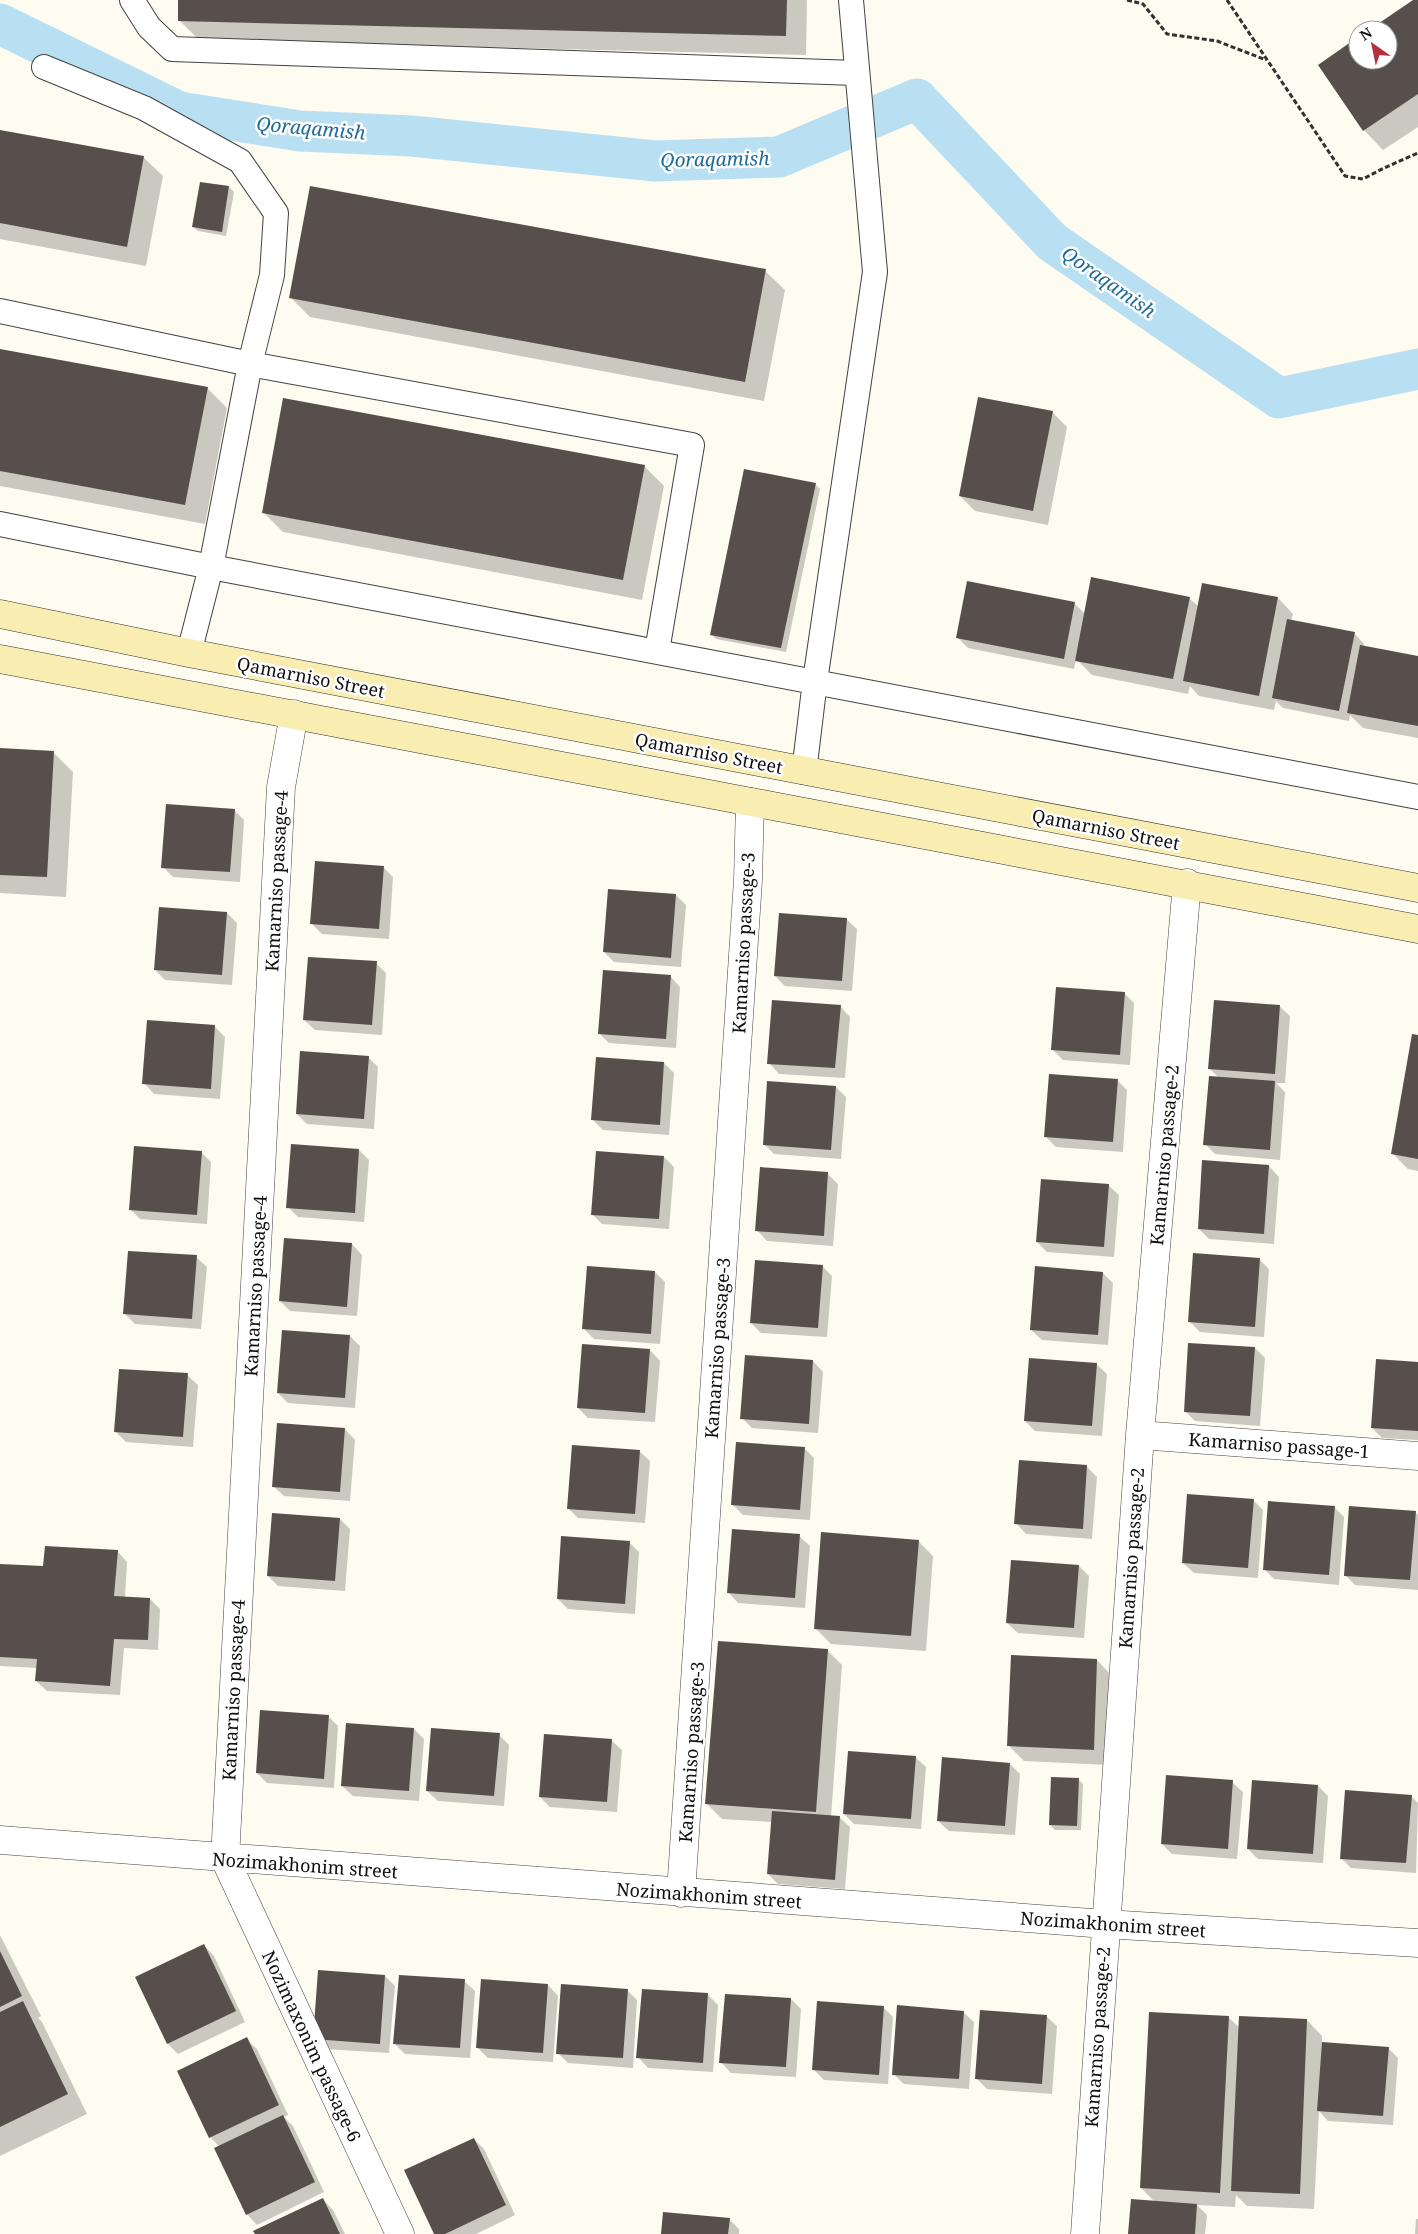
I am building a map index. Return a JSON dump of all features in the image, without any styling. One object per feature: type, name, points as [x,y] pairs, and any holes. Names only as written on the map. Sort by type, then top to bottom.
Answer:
[{"type":"main road","name":"Qamarniso Street","points":[[0,614],[189,654],[1418,888]]},
{"type":"main road","points":[[0,659],[1187,883],[1418,929]]},
{"type":"street","name":"Kamarniso passage-4","points":[[225,1859],[280,797],[294,714]]},
{"type":"street","name":"Kamarniso passage-3","points":[[681,1893],[747,890],[750,802]]},
{"type":"street","name":"Kamarniso passage-2","points":[[1084,2234],[1104,1924],[1140,1435],[1187,883]]},
{"type":"street","name":"Kamarniso passage-1","points":[[1140,1435],[1418,1456]]},
{"type":"street","name":"Nozimakhonim street","points":[[0,1840],[225,1859],[1104,1924],[1418,1943]]},
{"type":"street","name":"Nozimaxonim passage-6","points":[[225,1859],[400,2234]]},
{"type":"lane","points":[[132,0],[148,27],[172,49],[856,73]]},
{"type":"lane","points":[[804,772],[815,681],[876,272],[856,73],[851,0]]},
{"type":"lane","points":[[44,67],[144,108],[240,161],[276,213],[272,275],[250,364],[211,567],[189,654]]},
{"type":"lane","points":[[0,310],[250,364],[692,445],[656,651]]},
{"type":"lane","points":[[0,524],[211,567],[1418,796]]},
{"type":"path","points":[[1127,0],[1143,4],[1167,34],[1217,41],[1267,60]]},
{"type":"path","points":[[1227,0],[1345,176],[1363,180],[1384,168],[1418,153]]},
{"type":"building","points":[[178,0],[787,0],[786,36],[178,21]]},
{"type":"building","points":[[1413,0],[1418,0],[1418,94],[1363,131],[1318,65],[1348,44],[1348,70],[1398,70],[1398,20],[1384,20]]},
{"type":"building","points":[[0,130],[144,156],[127,247],[0,223]]},
{"type":"building","points":[[200,182],[229,186],[222,232],[192,227]]},
{"type":"building","points":[[310,186],[766,269],[745,382],[289,298]]},
{"type":"building","points":[[0,349],[208,387],[185,505],[0,471]]},
{"type":"building","points":[[978,397],[1053,411],[1033,511],[959,496]]},
{"type":"building","points":[[283,398],[645,465],[623,580],[262,513]]},
{"type":"building","points":[[744,469],[816,483],[781,648],[710,635]]},
{"type":"building","points":[[1091,577],[1190,597],[1173,679],[1075,661]]},
{"type":"building","points":[[967,581],[1075,602],[1064,659],[956,638]]},
{"type":"building","points":[[1202,583],[1278,597],[1259,696],[1183,681]]},
{"type":"building","points":[[1287,619],[1355,632],[1339,711],[1272,698]]},
{"type":"building","points":[[1360,645],[1418,656],[1418,726],[1347,713]]},
{"type":"building","points":[[0,748],[54,751],[47,877],[0,875]]},
{"type":"building","points":[[166,804],[235,809],[230,872],[161,868]]},
{"type":"building","points":[[315,861],[384,866],[379,929],[310,924]]},
{"type":"building","points":[[608,889],[676,894],[671,958],[603,952]]},
{"type":"building","points":[[159,907],[227,912],[222,975],[154,970]]},
{"type":"building","points":[[779,913],[847,918],[842,981],[774,976]]},
{"type":"building","points":[[308,957],[377,961],[372,1025],[303,1020]]},
{"type":"building","points":[[603,970],[671,975],[666,1039],[598,1034]]},
{"type":"building","points":[[1056,987],[1125,992],[1120,1055],[1051,1050]]},
{"type":"building","points":[[772,1000],[841,1005],[835,1068],[767,1064]]},
{"type":"building","points":[[1214,1000],[1280,1005],[1275,1074],[1208,1069]]},
{"type":"building","points":[[147,1020],[215,1025],[211,1089],[142,1084]]},
{"type":"building","points":[[1412,1034],[1418,1035],[1418,1159],[1391,1154]]},
{"type":"building","points":[[300,1051],[369,1056],[364,1119],[296,1114]]},
{"type":"building","points":[[596,1057],[664,1062],[660,1125],[591,1120]]},
{"type":"building","points":[[1049,1074],[1118,1079],[1113,1142],[1044,1137]]},
{"type":"building","points":[[1209,1076],[1275,1081],[1270,1150],[1203,1145]]},
{"type":"building","points":[[767,1081],[836,1086],[831,1150],[763,1145]]},
{"type":"building","points":[[291,1144],[359,1149],[355,1213],[286,1208]]},
{"type":"building","points":[[134,1146],[202,1151],[197,1215],[129,1210]]},
{"type":"building","points":[[596,1151],[664,1156],[659,1219],[591,1215]]},
{"type":"building","points":[[1202,1160],[1269,1165],[1264,1234],[1198,1229]]},
{"type":"building","points":[[760,1167],[828,1172],[824,1236],[755,1231]]},
{"type":"building","points":[[1041,1179],[1109,1184],[1104,1247],[1036,1242]]},
{"type":"building","points":[[284,1238],[352,1243],[347,1307],[279,1301]]},
{"type":"building","points":[[128,1251],[197,1255],[192,1319],[123,1314]]},
{"type":"building","points":[[1193,1253],[1260,1258],[1255,1327],[1188,1322]]},
{"type":"building","points":[[755,1260],[823,1265],[818,1328],[750,1323]]},
{"type":"building","points":[[587,1266],[655,1271],[651,1334],[582,1329]]},
{"type":"building","points":[[1035,1266],[1103,1272],[1098,1335],[1030,1330]]},
{"type":"building","points":[[282,1330],[350,1335],[345,1398],[277,1393]]},
{"type":"building","points":[[1188,1343],[1255,1347],[1250,1416],[1184,1412]]},
{"type":"building","points":[[582,1344],[650,1349],[645,1413],[577,1408]]},
{"type":"building","points":[[745,1355],[813,1360],[809,1424],[740,1419]]},
{"type":"building","points":[[1029,1358],[1097,1363],[1092,1426],[1024,1421]]},
{"type":"building","points":[[1376,1359],[1418,1362],[1418,1431],[1371,1428]]},
{"type":"building","points":[[119,1369],[188,1373],[183,1437],[114,1432]]},
{"type":"building","points":[[277,1423],[345,1428],[340,1492],[272,1487]]},
{"type":"building","points":[[736,1442],[805,1447],[800,1510],[731,1505]]},
{"type":"building","points":[[572,1445],[640,1450],[635,1514],[567,1509]]},
{"type":"building","points":[[1019,1460],[1087,1465],[1083,1529],[1014,1524]]},
{"type":"building","points":[[1187,1494],[1254,1499],[1248,1568],[1182,1563]]},
{"type":"building","points":[[1268,1501],[1335,1506],[1329,1575],[1263,1570]]},
{"type":"building","points":[[1349,1506],[1416,1511],[1410,1580],[1344,1576]]},
{"type":"building","points":[[272,1513],[340,1518],[335,1581],[267,1576]]},
{"type":"building","points":[[732,1529],[800,1534],[795,1598],[727,1593]]},
{"type":"building","points":[[821,1532],[919,1540],[911,1636],[814,1629]]},
{"type":"building","points":[[561,1536],[630,1541],[625,1604],[557,1599]]},
{"type":"building","points":[[45,1546],[118,1550],[114,1596],[150,1598],[148,1640],[114,1639],[110,1686],[35,1681],[37,1659],[0,1657],[0,1564],[43,1566]]},
{"type":"building","points":[[1011,1560],[1079,1565],[1074,1628],[1006,1623]]},
{"type":"building","points":[[718,1641],[828,1649],[816,1812],[705,1804]]},
{"type":"building","points":[[1011,1655],[1097,1659],[1094,1750],[1007,1746]]},
{"type":"building","points":[[260,1710],[329,1715],[324,1779],[256,1773]]},
{"type":"building","points":[[346,1723],[414,1728],[409,1791],[341,1786]]},
{"type":"building","points":[[431,1728],[500,1733],[494,1796],[426,1791]]},
{"type":"building","points":[[544,1734],[612,1739],[607,1802],[539,1797]]},
{"type":"building","points":[[848,1751],[916,1756],[911,1819],[843,1814]]},
{"type":"building","points":[[942,1757],[1010,1763],[1005,1826],[937,1821]]},
{"type":"building","points":[[1166,1775],[1233,1780],[1228,1849],[1161,1844]]},
{"type":"building","points":[[1051,1777],[1079,1778],[1077,1826],[1049,1825]]},
{"type":"building","points":[[1252,1780],[1318,1785],[1313,1854],[1247,1849]]},
{"type":"building","points":[[1345,1790],[1412,1795],[1406,1863],[1340,1859]]},
{"type":"building","points":[[772,1811],[840,1816],[835,1880],[767,1874]]},
{"type":"building","points":[[204,1944],[236,2011],[167,2044],[135,1977]]},
{"type":"building","points":[[0,1951],[22,1996],[0,2007]]},
{"type":"building","points":[[318,1970],[385,1975],[380,2044],[313,2039]]},
{"type":"building","points":[[399,1975],[465,1979],[460,2048],[393,2044]]},
{"type":"building","points":[[481,1979],[548,1984],[543,2053],[476,2048]]},
{"type":"building","points":[[561,1984],[628,1989],[623,2058],[556,2054]]},
{"type":"building","points":[[642,1989],[708,1993],[703,2063],[636,2058]]},
{"type":"building","points":[[725,1994],[791,1998],[786,2067],[719,2063]]},
{"type":"building","points":[[23,2001],[68,2094],[0,2127],[0,2012]]},
{"type":"building","points":[[817,2001],[884,2006],[879,2075],[812,2070]]},
{"type":"building","points":[[897,2005],[964,2011],[959,2079],[892,2075]]},
{"type":"building","points":[[980,2010],[1047,2015],[1042,2084],[975,2079]]},
{"type":"building","points":[[1149,2012],[1229,2016],[1220,2193],[1140,2188]]},
{"type":"building","points":[[1239,2016],[1307,2019],[1300,2194],[1231,2191]]},
{"type":"building","points":[[247,2037],[279,2105],[209,2138],[177,2071]]},
{"type":"building","points":[[1322,2042],[1389,2047],[1383,2116],[1317,2111]]},
{"type":"building","points":[[283,2115],[315,2182],[246,2215],[214,2148]]},
{"type":"building","points":[[474,2138],[506,2205],[445,2234],[434,2234],[404,2170]]},
{"type":"building","points":[[323,2198],[340,2234],[255,2234],[253,2231]]},
{"type":"building","points":[[1131,2199],[1197,2204],[1195,2234],[1128,2234]]},
{"type":"building","points":[[663,2212],[730,2218],[728,2234],[661,2234]]},
{"type":"waterway","name":"Qoraqamish","points":[[0,24],[179,112],[300,131],[412,136],[655,161],[779,157],[917,99],[1052,242],[1279,398],[1418,369]]}]
